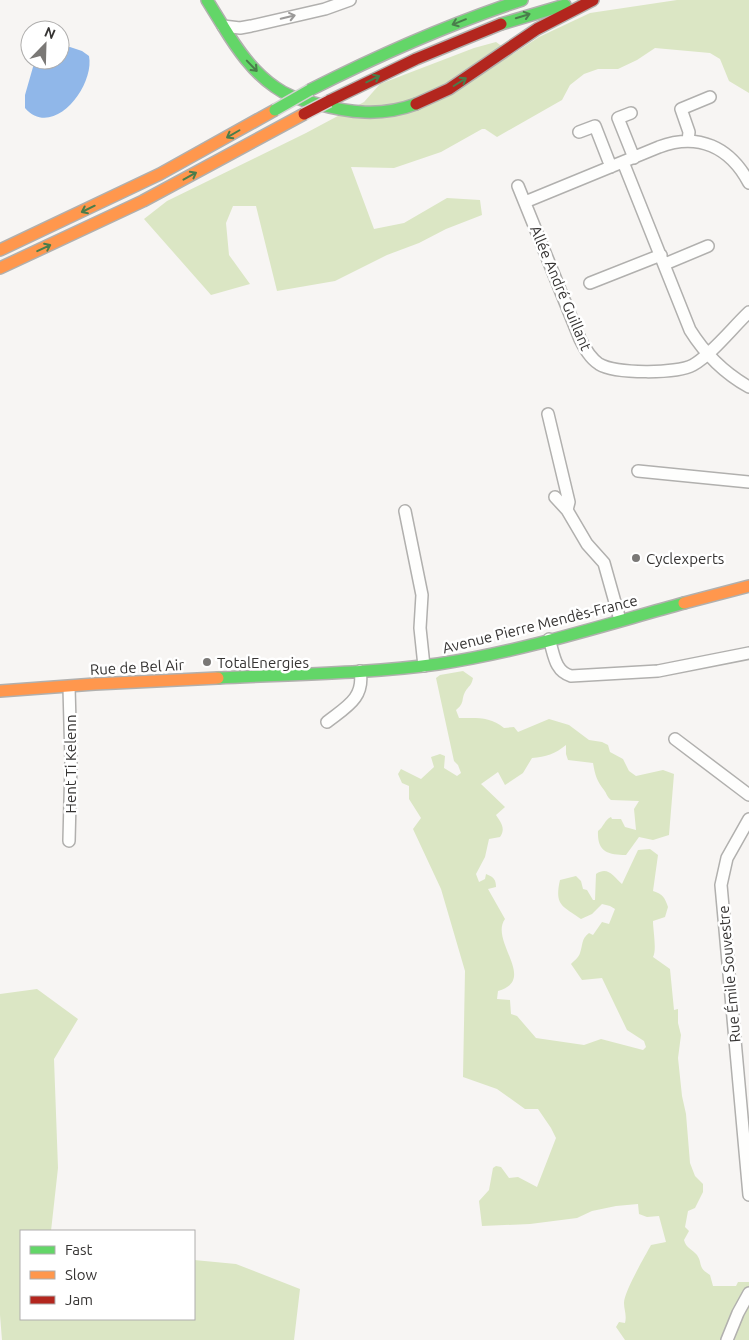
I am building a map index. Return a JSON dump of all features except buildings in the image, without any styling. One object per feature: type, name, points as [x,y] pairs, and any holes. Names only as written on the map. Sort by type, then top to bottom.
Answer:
[{"type":"main road","points":[[207,0],[244,58],[270,83],[292,97],[335,109],[358,113],[378,113],[416,103],[453,87],[540,27],[593,0]]},
{"type":"main road","points":[[0,250],[160,174],[210,148],[310,90],[350,70],[433,32],[522,0]]},
{"type":"main road","points":[[0,268],[143,201],[329,100],[421,56],[503,22],[583,0]]},
{"type":"main road","name":"Avenue Pierre Mendès-France","points":[[305,673],[424,666],[494,654],[749,586]]},
{"type":"main road","name":"Rue de Bel Air","points":[[0,691],[305,673]]},
{"type":"street","points":[[223,26],[240,28],[251,26],[325,9],[350,0]]},
{"type":"street","points":[[688,141],[688,132],[681,109],[710,97]]},
{"type":"street","points":[[631,113],[618,118],[634,158]]},
{"type":"street","points":[[579,132],[595,126],[611,167]]},
{"type":"street","points":[[525,202],[669,143],[688,141],[703,143],[723,152],[738,165],[749,183]]},
{"type":"street","points":[[623,162],[690,330],[707,354],[724,370],[749,387]]},
{"type":"street","name":"Allée André Guillant","points":[[518,186],[580,339],[588,353],[605,366],[617,370],[675,370],[694,364],[707,354],[749,312]]},
{"type":"street","points":[[590,283],[708,246]]},
{"type":"street","points":[[548,414],[568,502],[567,510]]},
{"type":"street","points":[[638,471],[749,482]]},
{"type":"street","points":[[555,497],[567,510],[587,544],[604,563],[620,620]]},
{"type":"street","points":[[405,511],[422,595],[420,621],[424,666]]},
{"type":"street","points":[[550,639],[559,669],[564,674],[571,676],[658,671],[749,653]]},
{"type":"street","points":[[327,722],[356,698],[361,684],[360,671]]},
{"type":"street","name":"Hent Ti Kelenn","points":[[69,687],[71,761],[69,841]]},
{"type":"street","points":[[674,739],[749,795]]},
{"type":"street","name":"Rue Émile Souvestre","points":[[749,819],[727,858],[721,885],[745,1110],[749,1195]]},
{"type":"street","points":[[727,1340],[749,1293]]},
{"type":"green space","points":[[677,0],[749,0],[749,93],[729,81],[720,59],[710,53],[655,48],[637,60],[618,69],[598,69],[584,74],[570,85],[562,100],[497,137],[482,129],[441,152],[394,168],[351,167],[374,229],[404,223],[447,198],[480,200],[482,215],[387,255],[335,281],[277,291],[256,206],[233,206],[226,223],[229,255],[250,284],[211,295],[144,219],[167,201],[306,133],[364,102],[380,84],[474,48],[496,42],[513,54],[539,37],[590,13]]},
{"type":"green space","points":[[463,671],[473,678],[471,685],[465,692],[462,703],[456,710],[459,718],[477,718],[493,721],[504,728],[514,727],[518,732],[549,719],[569,725],[589,740],[608,745],[610,752],[623,759],[629,771],[636,776],[663,770],[674,774],[669,835],[653,840],[639,837],[626,855],[605,851],[599,844],[598,831],[611,817],[612,819],[621,819],[625,827],[636,830],[634,809],[639,801],[611,800],[598,781],[593,763],[568,760],[566,745],[558,751],[542,757],[532,758],[523,773],[505,785],[498,772],[481,784],[505,807],[496,815],[503,831],[500,837],[489,839],[485,857],[476,874],[479,882],[485,879],[486,874],[491,876],[496,882],[496,887],[488,889],[505,919],[502,928],[503,938],[514,969],[514,978],[509,986],[498,991],[497,999],[510,1000],[511,1014],[517,1016],[536,1038],[584,1045],[601,1039],[643,1050],[646,1047],[644,1041],[627,1030],[602,978],[582,980],[571,964],[579,954],[586,935],[589,933],[593,935],[602,922],[609,924],[615,909],[602,904],[592,914],[581,919],[561,904],[558,889],[560,880],[576,876],[581,881],[583,889],[587,890],[593,900],[595,900],[596,874],[604,871],[607,872],[622,884],[638,850],[650,849],[658,855],[653,891],[663,897],[668,907],[665,917],[653,921],[655,945],[653,957],[670,969],[674,1010],[678,1009],[678,1023],[681,1035],[678,1058],[686,1114],[690,1163],[695,1176],[703,1184],[703,1192],[695,1208],[688,1211],[685,1227],[689,1231],[684,1240],[699,1258],[703,1270],[710,1275],[713,1286],[736,1286],[738,1282],[749,1282],[746,1290],[749,1290],[749,1340],[625,1340],[616,1327],[619,1322],[625,1323],[624,1303],[627,1291],[651,1245],[666,1242],[659,1216],[647,1217],[639,1214],[638,1204],[592,1211],[577,1218],[530,1224],[482,1226],[479,1201],[489,1190],[493,1168],[496,1166],[501,1167],[509,1178],[518,1177],[537,1187],[556,1138],[538,1109],[525,1109],[497,1089],[463,1077],[465,971],[441,889],[413,829],[421,818],[409,799],[409,786],[402,783],[398,774],[401,769],[421,779],[434,767],[431,757],[440,754],[445,756],[444,768],[457,776],[461,773],[454,761],[436,678],[440,675]]},
{"type":"green space","points":[[37,989],[78,1019],[54,1059],[58,1168],[51,1230],[20,1230],[20,1320],[195,1320],[195,1260],[236,1264],[300,1289],[294,1340],[2,1340],[0,1315],[0,994]]},
{"type":"water","points":[[70,47],[82,51],[89,56],[89,68],[79,94],[59,114],[48,118],[36,116],[25,108],[25,95],[32,70],[70,70]]},
{"type":"traffic: fast","points":[[207,0],[223,26]]},
{"type":"traffic: fast","points":[[310,90],[414,41],[522,0]]},
{"type":"traffic: fast","points":[[501,24],[565,5]]},
{"type":"traffic: fast","points":[[223,26],[253,67],[267,81],[294,97],[340,109],[365,112],[390,111],[416,104]]},
{"type":"traffic: fast","points":[[275,110],[310,90]]},
{"type":"traffic: fast","points":[[218,678],[356,672],[438,664],[500,653],[684,603]]},
{"type":"traffic: slow","points":[[0,250],[160,174],[275,110]]},
{"type":"traffic: slow","points":[[0,268],[143,201],[304,114]]},
{"type":"traffic: slow","points":[[684,603],[749,586]]},
{"type":"traffic: slow","points":[[0,691],[218,678]]},
{"type":"traffic: jam","points":[[416,104],[449,89],[537,29],[593,0]]},
{"type":"traffic: jam","points":[[329,101],[416,59],[501,24]]},
{"type":"traffic: jam","points":[[304,114],[329,101]]},
{"type":"place","name":"Cyclexperts","points":[[636,558]]},
{"type":"place","name":"TotalEnergies","points":[[207,662]]}]
